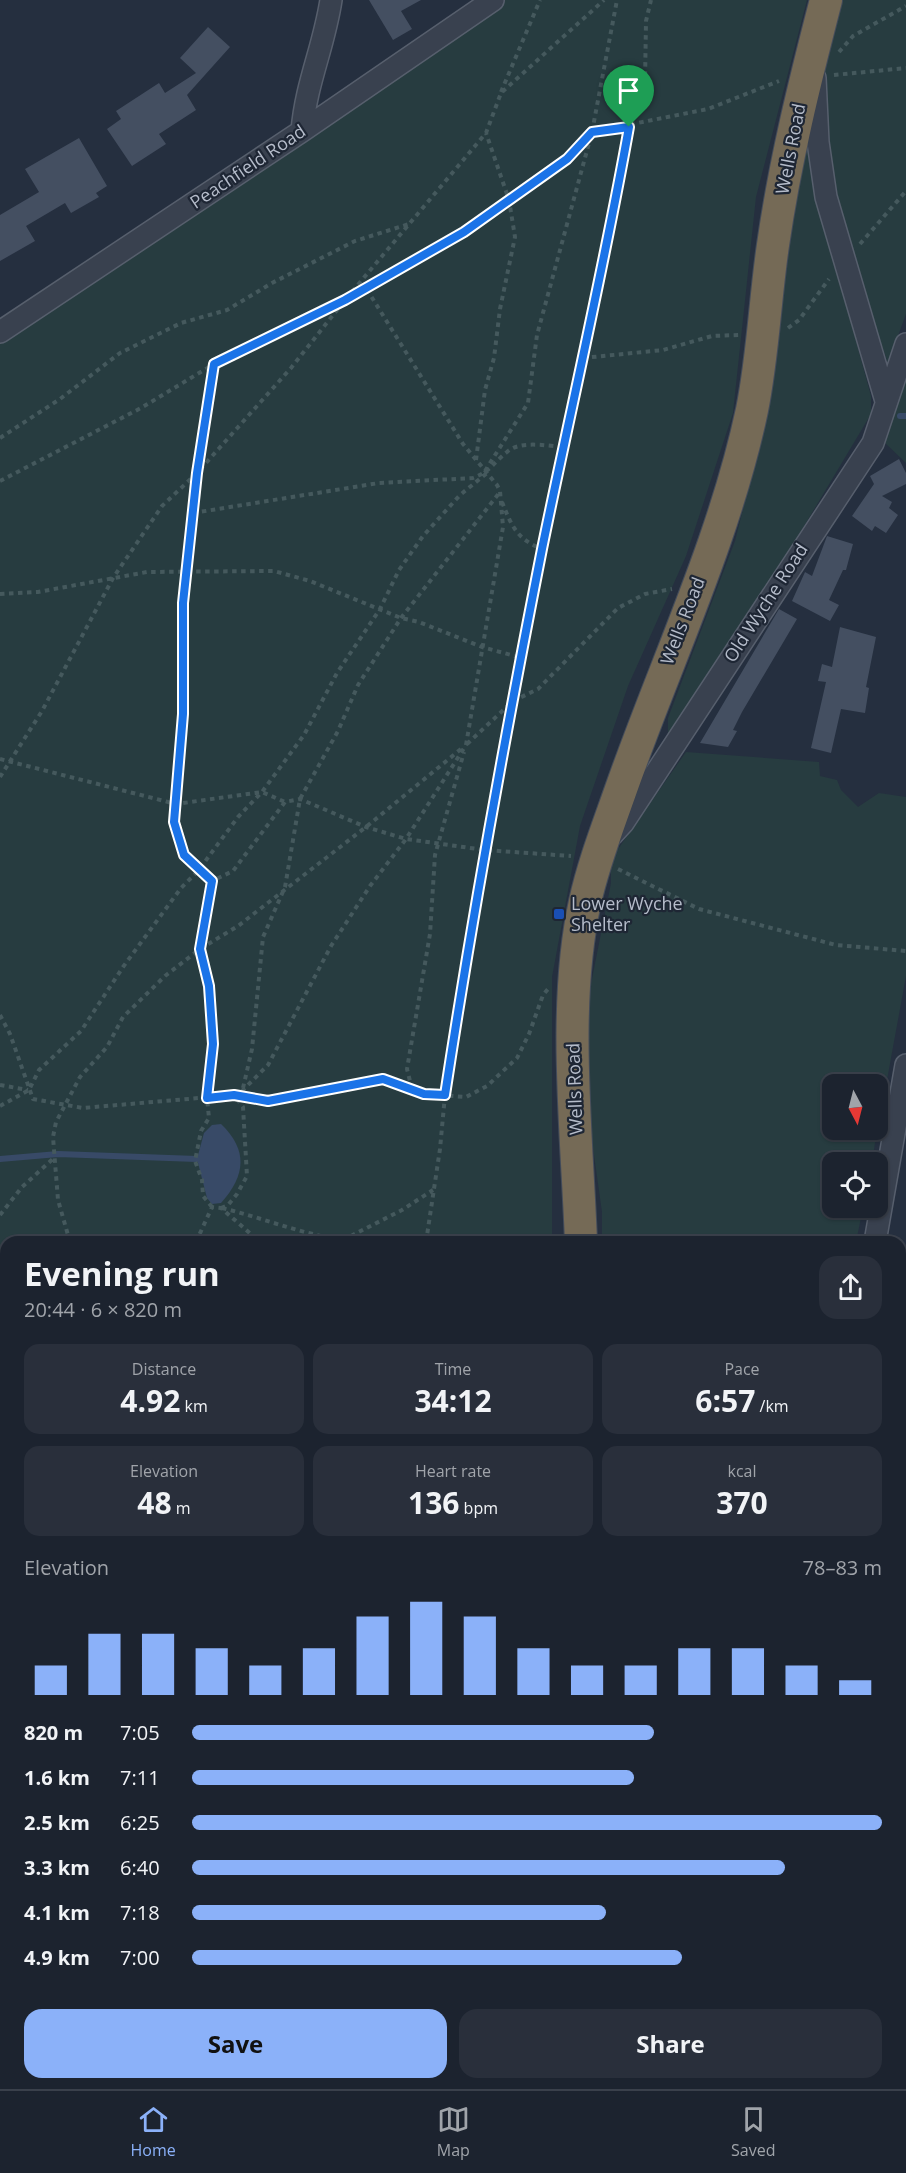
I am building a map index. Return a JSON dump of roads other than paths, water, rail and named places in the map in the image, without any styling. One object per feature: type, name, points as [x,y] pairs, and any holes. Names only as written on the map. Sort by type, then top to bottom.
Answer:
[{"type":"highway","name":"Wells Road","points":[[580,1236],[573,1059],[576,970],[584,906],[598,853],[724,512],[752,409],[773,242],[797,108],[810,79],[814,48],[826,0]]},
{"type":"street","points":[[302,131],[306,90],[326,28],[331,0]]},
{"type":"street","name":"Peachfield Road","points":[[0,332],[302,131],[493,0]]},
{"type":"street","points":[[810,79],[826,197],[886,401]]},
{"type":"street","name":"Old Wyche Road","points":[[598,853],[623,824],[873,443],[906,344]]},
{"type":"street","points":[[876,1236],[906,1065]]},
{"type":"water","points":[[221,1124],[236,1143],[240,1163],[239,1173],[221,1203],[212,1204],[207,1198],[197,1159],[204,1133],[212,1125]]},
{"type":"waterway","points":[[900,416],[906,416]]},
{"type":"waterway","points":[[0,1159],[58,1154],[197,1159]]},
{"type":"place","name":"Lower Wyche Shelter","points":[[559,914]]}]
